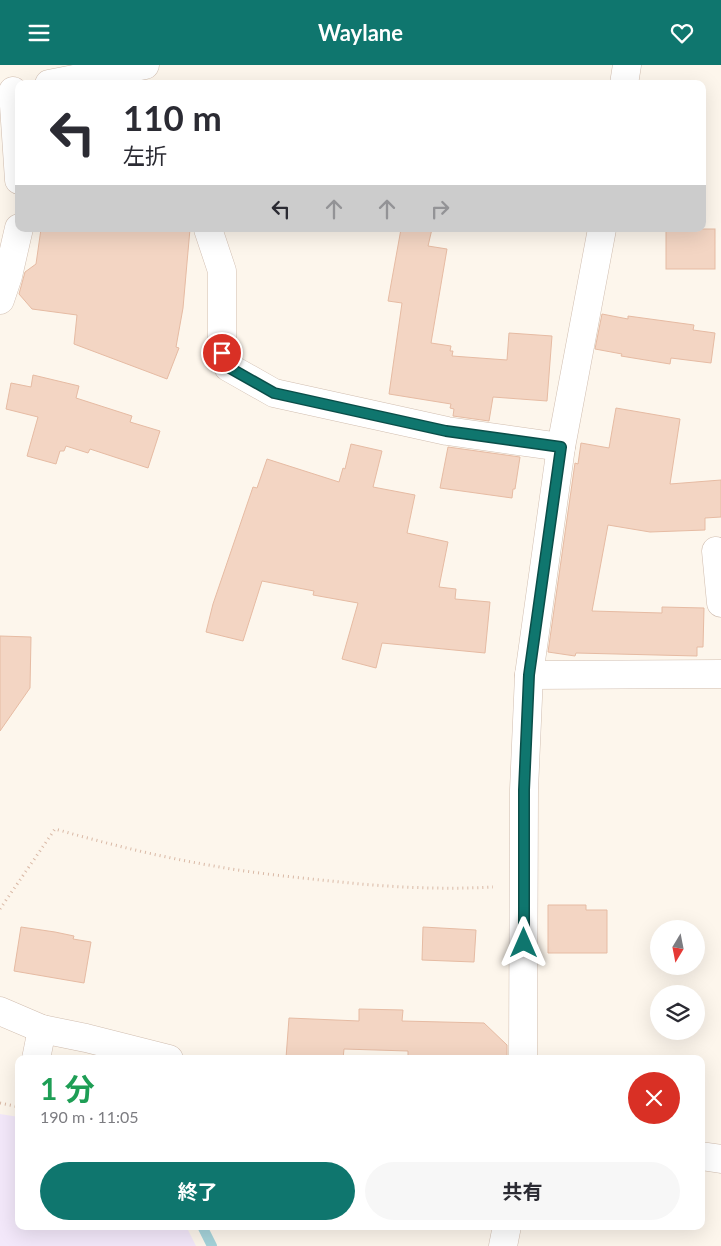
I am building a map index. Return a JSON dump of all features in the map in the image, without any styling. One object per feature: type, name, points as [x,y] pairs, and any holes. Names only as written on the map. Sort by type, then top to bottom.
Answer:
[{"type":"street","points":[[69,80],[146,65],[152,80]]},
{"type":"street","points":[[625,80],[627,65]]},
{"type":"street","points":[[10,91],[15,140]]},
{"type":"street","points":[[0,300],[8,276],[18,232]]},
{"type":"street","points":[[209,232],[222,271],[222,353],[228,367],[274,393],[446,431],[561,447]]},
{"type":"street","points":[[523,1055],[524,790],[529,675],[561,447],[601,232]]},
{"type":"street","points":[[716,551],[721,603]]},
{"type":"street","points":[[529,675],[721,674]]},
{"type":"street","points":[[0,1011],[42,1029],[153,1055]]},
{"type":"street","points":[[37,1055],[42,1029]]},
{"type":"street","points":[[705,1157],[721,1159]]},
{"type":"street","points":[[503,1246],[506,1230]]},
{"type":"path","points":[[0,909],[55,829],[215,867],[272,875],[394,887],[470,888],[524,885]]},
{"type":"path","points":[[0,1103],[15,1106]]},
{"type":"shaded area","points":[[0,1114],[15,1116],[15,1230],[188,1230],[196,1246],[0,1246]]},
{"type":"building","points":[[706,229],[715,229],[715,269],[666,269],[666,232],[706,232]]},
{"type":"building","points":[[41,232],[190,232],[183,308],[176,347],[179,348],[167,379],[74,344],[77,315],[32,309],[19,294],[25,272],[36,264]]},
{"type":"building","points":[[400,232],[431,232],[428,246],[447,249],[431,343],[451,346],[452,356],[507,360],[509,333],[552,336],[547,401],[493,397],[489,421],[453,416],[454,409],[450,408],[451,404],[389,394],[402,303],[388,301]]},
{"type":"building","points":[[602,314],[628,319],[628,316],[694,325],[693,330],[715,333],[711,363],[671,358],[670,364],[621,356],[622,354],[595,349]]},
{"type":"building","points":[[33,375],[79,386],[76,398],[132,416],[130,422],[160,431],[148,468],[90,449],[88,453],[66,446],[64,451],[60,451],[56,464],[27,456],[38,417],[6,409],[11,383],[31,387]]},
{"type":"building","points":[[616,408],[680,419],[670,484],[721,480],[721,517],[705,518],[705,530],[650,532],[608,525],[592,611],[662,613],[662,607],[704,608],[703,647],[697,647],[697,656],[576,653],[575,656],[548,652],[575,463],[578,464],[581,443],[609,448]]},
{"type":"building","points":[[351,444],[382,451],[373,487],[415,495],[407,533],[448,542],[439,587],[456,589],[455,599],[490,602],[485,653],[382,643],[376,668],[342,659],[358,603],[313,595],[314,591],[262,581],[243,641],[206,632],[213,604],[253,487],[257,488],[267,459],[339,482],[343,468],[345,469]]},
{"type":"building","points":[[448,447],[520,457],[512,498],[440,488]]},
{"type":"building","points":[[0,636],[31,637],[30,688],[0,731]]},
{"type":"building","points":[[548,905],[586,905],[586,910],[607,910],[607,953],[548,953]]},
{"type":"building","points":[[21,927],[74,936],[73,939],[91,942],[84,983],[14,971]]},
{"type":"building","points":[[423,927],[476,930],[474,962],[422,960]]},
{"type":"building","points":[[359,1009],[403,1010],[402,1021],[484,1023],[507,1045],[507,1055],[408,1055],[408,1051],[344,1049],[343,1055],[286,1055],[289,1018],[359,1021]]},
{"type":"waterway","points":[[204,1230],[212,1246]]},
{"type":"route","points":[[222,353],[228,367],[274,393],[446,431],[561,447],[529,675],[524,790],[524,943]]}]
